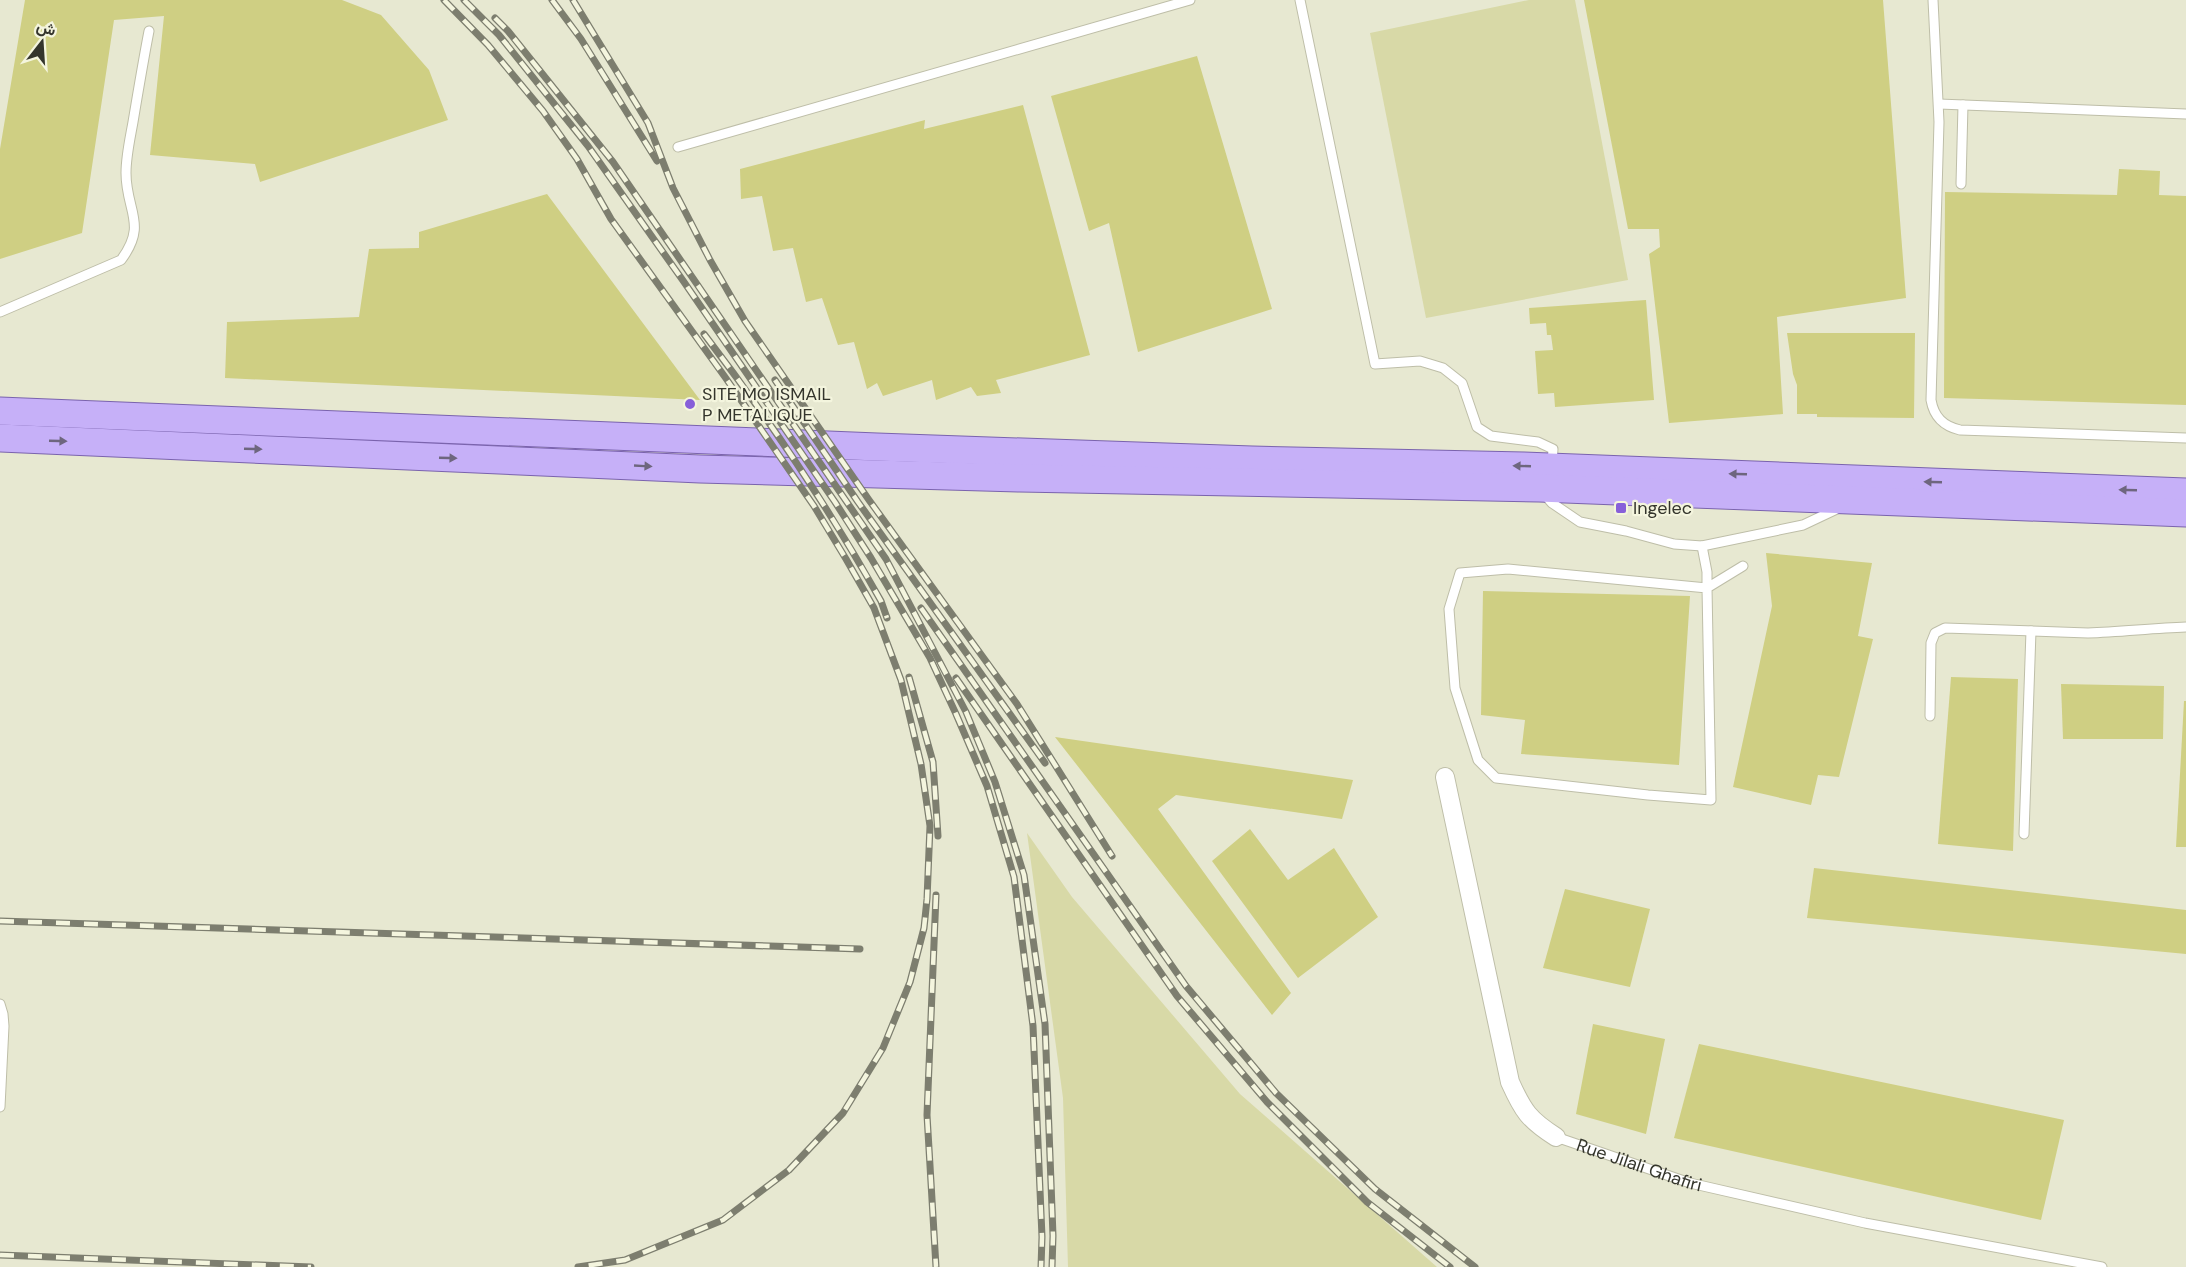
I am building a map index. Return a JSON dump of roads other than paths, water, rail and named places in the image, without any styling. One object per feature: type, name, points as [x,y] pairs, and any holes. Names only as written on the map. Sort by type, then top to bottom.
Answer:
[{"type":"main road","points":[[0,411],[888,448],[1252,460],[1546,477],[1857,500],[2186,513]]},
{"type":"main road","points":[[0,438],[700,469],[1020,478],[1546,477],[2186,492]]},
{"type":"street","name":"Rue Jilali Ghafiri","points":[[1445,777],[1510,1082],[1522,1108],[1537,1125],[1556,1137]]},
{"type":"lane","points":[[678,147],[1190,0]]},
{"type":"lane","points":[[1300,0],[1375,364],[1420,361],[1443,368],[1462,382],[1477,427],[1491,436],[1538,442],[1553,449],[1546,477],[1552,503],[1580,522],[1674,544],[1702,546],[1803,525],[1857,500]]},
{"type":"lane","points":[[1933,0],[1939,104],[1932,407],[1946,425],[1960,430],[2186,438]]},
{"type":"lane","points":[[0,312],[121,260],[129,249],[134,237],[135,223],[127,189],[126,161],[149,31]]},
{"type":"lane","points":[[1939,104],[2186,114]]},
{"type":"lane","points":[[1961,184],[1963,105]]},
{"type":"lane","points":[[1702,546],[1707,572],[1707,588],[1711,800],[1496,778],[1478,760],[1455,688],[1449,609],[1460,573],[1508,569],[1707,588],[1743,566]]},
{"type":"lane","points":[[1930,716],[1931,643],[1935,633],[1945,628],[2111,632],[2186,627]]},
{"type":"lane","points":[[2024,834],[2031,631]]},
{"type":"lane","points":[[0,1004],[4,1034],[0,1107]]},
{"type":"lane","name":"Rue Jilali Ghafiri","points":[[1556,1137],[1689,1183],[1865,1223],[2102,1267]]},
{"type":"railway","points":[[444,0],[488,45],[543,111],[577,159],[611,219],[725,377],[814,506],[846,559],[874,608],[901,680],[921,764],[930,826],[924,928],[910,982],[883,1048],[843,1113],[789,1170],[723,1220],[625,1260],[578,1267]]},
{"type":"railway","points":[[464,0],[499,35],[588,146],[684,282],[871,558],[930,658],[956,714],[987,786],[1014,877],[1033,1026],[1042,1237],[1041,1267]]},
{"type":"railway","points":[[552,0],[581,39],[657,161]]},
{"type":"railway","points":[[573,0],[648,123],[673,188],[745,321],[869,500],[1017,704],[1112,856]]},
{"type":"railway","points":[[495,18],[508,31],[613,162],[886,559],[966,712],[995,782],[1024,875],[1045,1024],[1053,1236],[1052,1267]]},
{"type":"railway","points":[[704,334],[752,398],[819,498],[881,601],[887,618]]},
{"type":"railway","points":[[775,380],[858,502],[1045,763]]},
{"type":"railway","points":[[921,608],[1186,986],[1276,1093],[1375,1189],[1475,1267]]},
{"type":"railway","points":[[909,677],[933,762],[938,836]]},
{"type":"railway","points":[[956,678],[1177,996],[1267,1102],[1367,1202],[1450,1267]]},
{"type":"railway","points":[[936,895],[927,1115],[936,1267]]},
{"type":"railway","points":[[0,921],[860,949]]},
{"type":"railway","points":[[0,1255],[311,1267]]},
{"type":"place","name":"SITE MO ISMAIL P METALIQUE","points":[[690,404]]},
{"type":"place","name":"Ingelec","points":[[1621,508]]}]
